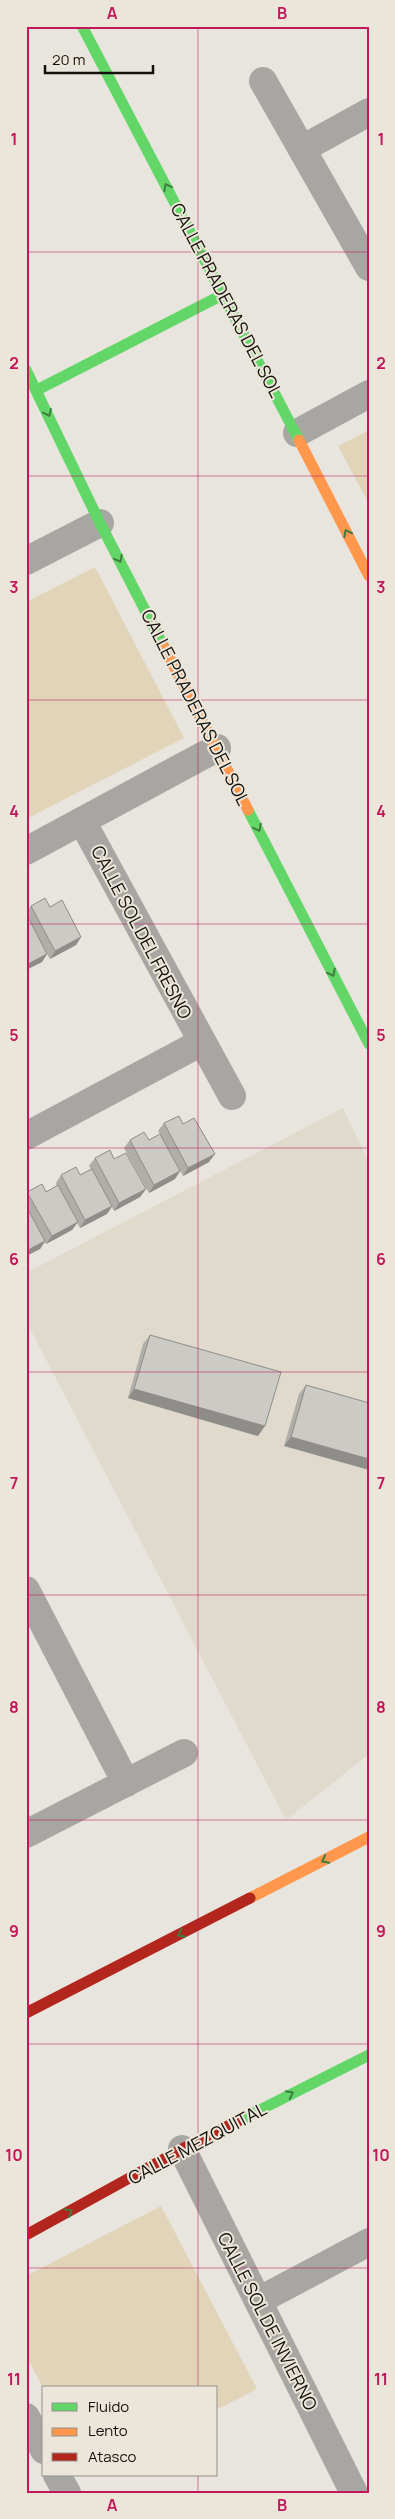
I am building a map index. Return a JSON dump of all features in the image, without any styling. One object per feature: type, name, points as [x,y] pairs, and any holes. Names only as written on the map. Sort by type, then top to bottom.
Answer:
[{"type":"street","name":"CALLE PRADERAS DEL SOL","points":[[82,26],[297,433],[369,576]]},
{"type":"street","points":[[263,80],[369,267]]},
{"type":"street","points":[[302,149],[369,112]]},
{"type":"street","points":[[37,390],[224,294]]},
{"type":"street","name":"CALLE PRADERAS DEL SOL","points":[[26,370],[100,523],[369,1044]]},
{"type":"street","points":[[297,433],[369,394]]},
{"type":"street","points":[[26,561],[100,523]]},
{"type":"street","points":[[26,851],[217,748]]},
{"type":"street","name":"CALLE SOL DEL FRESNO","points":[[82,821],[232,1096]]},
{"type":"street","points":[[26,1136],[202,1042]]},
{"type":"street","points":[[26,1590],[126,1783]]},
{"type":"street","points":[[26,1834],[184,1753]]},
{"type":"street","points":[[26,2013],[369,1837]]},
{"type":"street","name":"CALLE MEZQUITAL","points":[[26,2235],[182,2149],[369,2054]]},
{"type":"street","name":"CALLE SOL DE INVIERNO","points":[[182,2149],[354,2493]]},
{"type":"street","points":[[258,2301],[369,2242]]},
{"type":"street","points":[[26,2417],[42,2446]]},
{"type":"street","points":[[58,2476],[67,2493]]},
{"type":"shaded area","points":[[369,430],[369,504],[338,446]]},
{"type":"shaded area","points":[[95,567],[184,738],[26,819],[26,602]]},
{"type":"shaded area","points":[[343,1108],[369,1162],[369,1754],[286,1820],[26,1321],[26,1273]]},
{"type":"shaded area","points":[[161,2206],[257,2389],[218,2409],[218,2386],[42,2386],[26,2356],[26,2276]]},
{"type":"building","points":[[45,898],[50,907],[62,900],[81,937],[55,951],[31,906]]},
{"type":"building","points":[[26,913],[47,954],[26,965]]},
{"type":"building","points":[[179,1116],[183,1124],[194,1118],[215,1154],[188,1168],[164,1123]]},
{"type":"building","points":[[144,1132],[149,1140],[160,1134],[180,1171],[154,1185],[130,1140]]},
{"type":"building","points":[[110,1150],[114,1159],[126,1153],[146,1189],[119,1203],[95,1158]]},
{"type":"building","points":[[76,1167],[80,1175],[92,1169],[112,1206],[85,1220],[61,1175]]},
{"type":"building","points":[[42,1184],[46,1192],[58,1185],[78,1222],[52,1236],[27,1192]]},
{"type":"building","points":[[26,1206],[45,1241],[26,1251]]},
{"type":"building","points":[[150,1335],[281,1372],[265,1426],[134,1389]]},
{"type":"building","points":[[306,1385],[369,1403],[369,1459],[291,1437]]},
{"type":"traffic: fast","points":[[82,26],[299,440]]},
{"type":"traffic: fast","points":[[37,390],[224,294]]},
{"type":"traffic: fast","points":[[26,370],[100,523],[164,647]]},
{"type":"traffic: fast","points":[[248,810],[369,1044]]},
{"type":"traffic: fast","points":[[238,2121],[369,2055]]},
{"type":"traffic: slow","points":[[299,440],[369,576]]},
{"type":"traffic: slow","points":[[164,647],[248,810]]},
{"type":"traffic: slow","points":[[250,1898],[369,1837]]},
{"type":"traffic: jam","points":[[26,2013],[250,1898]]},
{"type":"traffic: jam","points":[[26,2235],[182,2149],[238,2121]]}]
